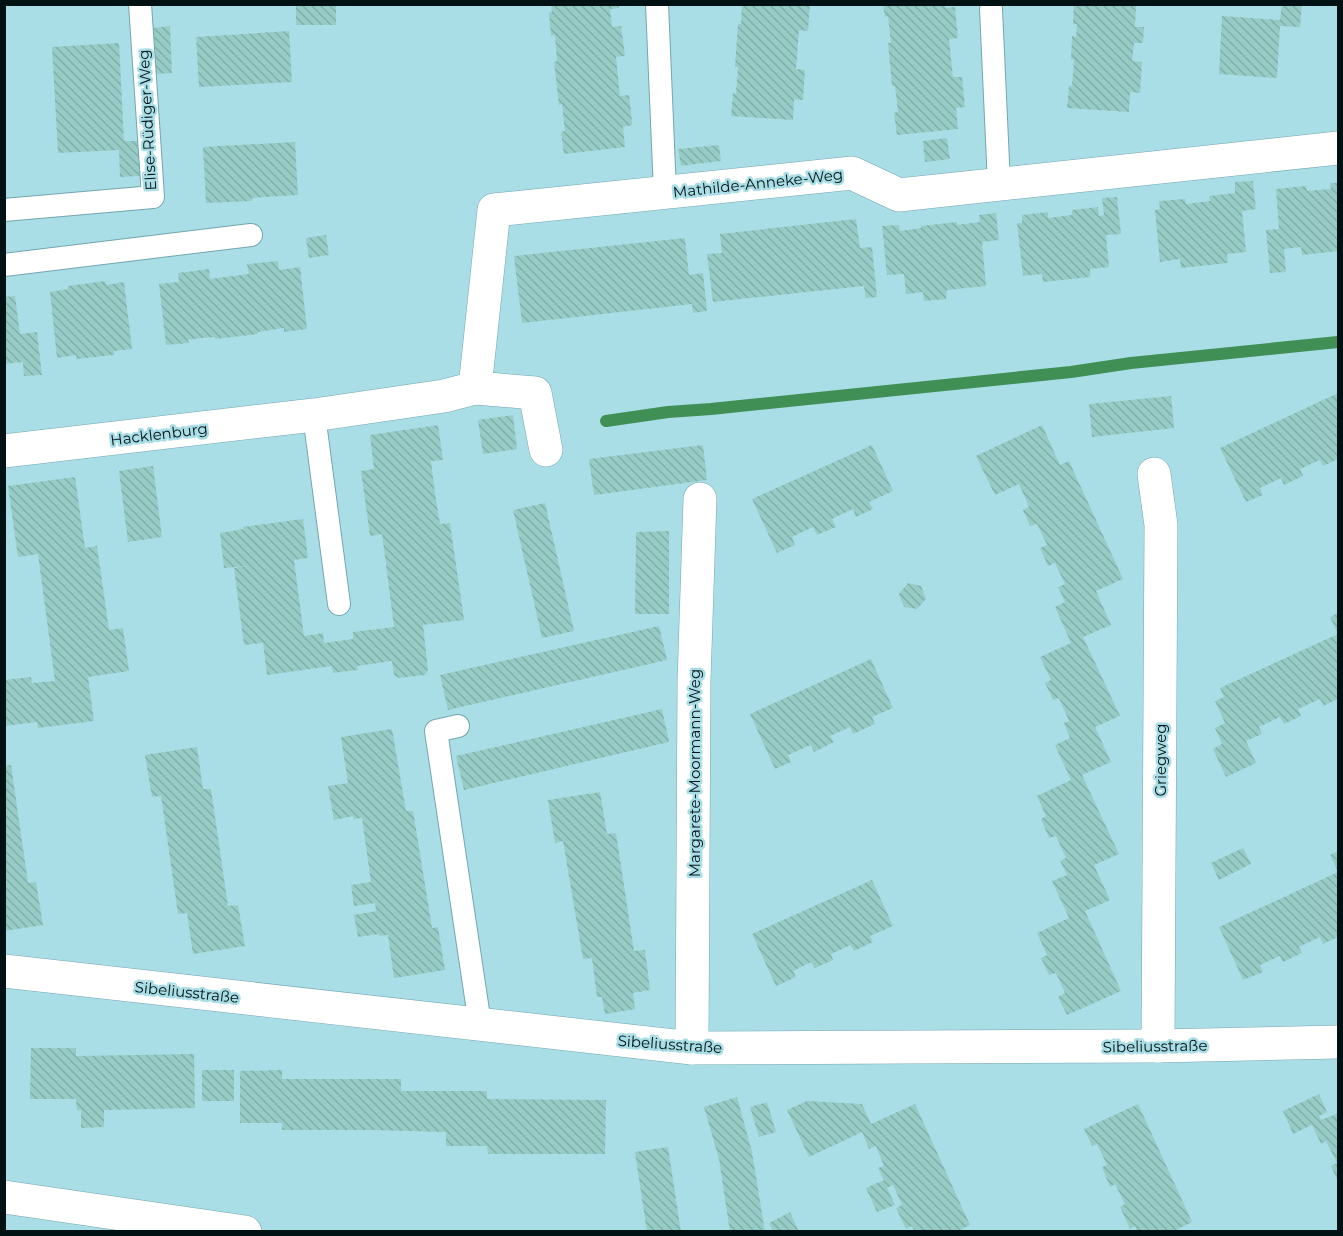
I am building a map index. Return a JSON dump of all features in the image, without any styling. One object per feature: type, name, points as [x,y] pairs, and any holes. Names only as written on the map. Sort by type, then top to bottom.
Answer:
[{"type":"street","name":"Mathilde-Anneke-Weg","points":[[475,388],[494,210],[852,173],[899,195],[1338,148]]},
{"type":"street","name":"Hacklenburg","points":[[4,451],[314,415],[444,396],[475,388],[535,393],[546,450]]},
{"type":"street","name":"Griegweg","points":[[1154,474],[1161,525],[1158,1046]]},
{"type":"street","name":"Margarete-Moormann-Weg","points":[[692,1048],[694,681],[700,499]]},
{"type":"street","name":"Sibeliusstraße","points":[[4,971],[692,1048],[1158,1046],[1338,1042]]},
{"type":"street","points":[[4,1197],[245,1232]]},
{"type":"lane","name":"Elise-Rüdiger-Weg","points":[[4,210],[153,197],[140,4]]},
{"type":"lane","points":[[657,4],[665,192]]},
{"type":"lane","points":[[991,9],[999,184]]},
{"type":"lane","points":[[4,265],[251,235]]},
{"type":"lane","points":[[314,415],[339,604]]},
{"type":"lane","points":[[458,726],[436,730],[480,1024]]},
{"type":"building","points":[[551,4],[619,4],[619,8],[610,9],[612,27],[621,26],[625,56],[616,57],[620,96],[629,95],[631,111],[632,125],[623,127],[625,147],[564,154],[561,132],[565,131],[562,104],[559,105],[554,62],[557,61],[555,35],[551,36],[549,13],[552,12]]},
{"type":"building","points":[[742,4],[810,4],[808,31],[799,30],[796,69],[805,70],[803,100],[794,99],[793,120],[731,116],[733,93],[736,94],[738,67],[735,67]]},
{"type":"building","points":[[883,4],[945,4],[946,8],[955,7],[958,38],[949,39],[953,77],[962,77],[965,107],[956,108],[958,129],[897,135],[894,113],[898,112],[895,86],[892,86],[888,43],[891,43],[888,16],[885,17]]},
{"type":"building","points":[[1074,4],[1136,6],[1135,27],[1144,27],[1143,43],[1134,43],[1132,61],[1142,62],[1140,93],[1130,92],[1129,112],[1067,108],[1074,60],[1071,59],[1072,36],[1076,37],[1077,24],[1073,24]]},
{"type":"building","points":[[1282,4],[1302,4],[1300,27],[1280,26],[1277,78],[1219,74],[1222,16],[1280,20]]},
{"type":"building","points":[[296,5],[336,5],[336,25],[296,25]]},
{"type":"building","points":[[170,26],[172,73],[155,74],[153,28]]},
{"type":"building","points":[[289,31],[292,82],[199,87],[196,37]]},
{"type":"building","points":[[119,43],[124,141],[138,141],[140,176],[120,177],[119,150],[58,153],[52,47]]},
{"type":"building","points":[[947,138],[950,159],[925,162],[923,141]]},
{"type":"building","points":[[295,142],[298,195],[252,198],[252,201],[206,203],[203,147]]},
{"type":"building","points":[[719,145],[721,161],[681,166],[678,149]]},
{"type":"building","points":[[1253,181],[1256,209],[1242,211],[1246,252],[1227,254],[1228,263],[1181,268],[1180,259],[1160,262],[1155,210],[1160,209],[1159,201],[1185,199],[1186,204],[1210,201],[1209,196],[1235,193],[1235,182]]},
{"type":"building","points":[[1330,183],[1338,183],[1338,251],[1302,255],[1301,247],[1284,249],[1286,272],[1270,273],[1266,230],[1279,229],[1276,189],[1306,186],[1307,191],[1331,189]]},
{"type":"building","points":[[1117,197],[1121,234],[1106,235],[1109,267],[1090,269],[1090,277],[1043,282],[1042,274],[1023,276],[1017,223],[1022,223],[1022,215],[1048,212],[1048,218],[1072,215],[1072,210],[1098,207],[1099,216],[1104,215],[1102,198]]},
{"type":"building","points":[[996,213],[999,240],[982,242],[986,286],[947,290],[946,299],[924,301],[923,292],[906,294],[904,274],[887,275],[882,226],[899,225],[900,231],[957,222],[957,225],[980,222],[979,215]]},
{"type":"building","points":[[856,219],[860,248],[872,247],[877,297],[866,298],[864,286],[713,302],[707,254],[722,253],[720,234]]},
{"type":"building","points":[[326,235],[329,255],[309,258],[306,238]]},
{"type":"building","points":[[685,238],[689,275],[703,273],[707,311],[693,313],[692,304],[522,323],[514,256]]},
{"type":"building","points":[[278,261],[279,270],[300,267],[307,329],[284,332],[284,328],[258,332],[258,334],[215,339],[215,337],[202,338],[188,340],[189,343],[166,345],[159,284],[179,282],[178,273],[209,269],[210,279],[249,274],[247,264]]},
{"type":"building","points":[[105,281],[106,285],[124,282],[132,349],[114,351],[114,355],[76,359],[76,355],[57,358],[50,292],[68,289],[68,286]]},
{"type":"building","points":[[15,296],[20,334],[37,332],[42,375],[24,376],[23,362],[4,364],[4,297]]},
{"type":"building","points":[[1338,393],[1338,459],[1323,466],[1320,460],[1300,469],[1303,476],[1284,485],[1281,478],[1260,488],[1263,495],[1246,502],[1220,448]]},
{"type":"building","points":[[1171,396],[1174,428],[1092,437],[1089,404]]},
{"type":"building","points":[[513,415],[517,449],[483,454],[478,420]]},
{"type":"building","points":[[438,425],[443,460],[431,461],[435,494],[440,524],[450,523],[464,620],[423,625],[428,670],[425,675],[399,678],[394,675],[392,661],[357,666],[358,670],[333,673],[332,666],[267,675],[263,643],[244,645],[234,568],[248,566],[224,568],[220,533],[243,529],[243,527],[303,519],[308,558],[294,560],[304,636],[323,633],[324,643],[353,639],[353,632],[394,627],[382,534],[370,536],[361,471],[374,469],[370,435]]},
{"type":"building","points":[[1042,425],[1060,465],[1069,461],[1123,579],[1096,591],[1111,625],[1083,637],[1120,716],[1095,727],[1111,762],[1082,775],[1119,854],[1094,865],[1110,900],[1085,911],[1121,991],[1067,1015],[1058,997],[1065,993],[1056,973],[1049,975],[1041,958],[1047,955],[1037,933],[1069,918],[1052,881],[1067,875],[1060,861],[1066,858],[1056,836],[1049,838],[1041,819],[1046,816],[1037,796],[1071,780],[1055,745],[1070,738],[1064,723],[1069,721],[1059,698],[1053,700],[1045,683],[1051,680],[1040,657],[1071,643],[1055,607],[1065,602],[1058,587],[1065,584],[1055,563],[1048,566],[1040,548],[1047,545],[1037,524],[1030,526],[1023,510],[1029,507],[1019,484],[995,495],[976,456]]},
{"type":"building","points":[[703,445],[707,480],[594,495],[589,459]]},
{"type":"building","points":[[872,445],[893,491],[869,502],[873,509],[856,517],[853,509],[832,519],[836,527],[817,535],[813,527],[792,537],[795,545],[777,553],[752,499]]},
{"type":"building","points":[[153,466],[162,537],[128,542],[119,471]]},
{"type":"building","points":[[75,477],[85,548],[97,546],[109,630],[123,628],[129,671],[88,677],[94,721],[38,728],[37,722],[4,726],[4,680],[31,677],[32,683],[55,681],[38,554],[18,557],[8,486]]},
{"type":"building","points":[[545,503],[574,631],[542,638],[513,510]]},
{"type":"building","points":[[669,531],[669,614],[635,614],[636,532]]},
{"type":"building","points":[[908,583],[921,586],[926,599],[917,609],[904,607],[899,594]]},
{"type":"building","points":[[1338,613],[1338,634],[1330,617]]},
{"type":"building","points":[[659,626],[667,660],[448,710],[440,675]]},
{"type":"building","points":[[1338,634],[1338,699],[1323,706],[1320,699],[1298,709],[1301,716],[1284,724],[1280,717],[1259,727],[1262,734],[1246,741],[1256,763],[1226,777],[1213,749],[1222,744],[1215,728],[1225,723],[1215,701],[1224,697],[1220,688]]},
{"type":"building","points":[[871,659],[893,708],[872,717],[875,724],[853,734],[850,727],[830,736],[834,742],[814,752],[811,745],[788,755],[791,762],[775,769],[750,714]]},
{"type":"building","points":[[662,709],[669,742],[464,790],[456,756]]},
{"type":"building","points":[[392,729],[406,811],[413,811],[432,928],[438,927],[445,970],[394,978],[388,935],[358,937],[354,915],[376,911],[375,903],[354,906],[351,885],[371,882],[362,818],[354,819],[353,816],[334,820],[328,786],[348,783],[341,737]]},
{"type":"building","points":[[197,747],[203,789],[211,789],[228,906],[238,905],[245,946],[193,954],[187,913],[178,914],[161,796],[152,797],[145,755]]},
{"type":"building","points":[[11,765],[28,883],[36,882],[43,925],[4,931],[4,766]]},
{"type":"building","points":[[600,792],[607,834],[616,833],[634,951],[645,950],[650,990],[633,993],[635,1009],[605,1014],[602,997],[597,997],[592,958],[583,959],[563,841],[555,843],[548,800]]},
{"type":"building","points":[[1243,848],[1251,864],[1219,880],[1211,863]]},
{"type":"building","points":[[1338,851],[1338,872],[1330,855]]},
{"type":"building","points":[[1338,872],[1338,937],[1323,944],[1320,937],[1299,947],[1302,953],[1283,962],[1280,956],[1260,965],[1263,972],[1243,980],[1219,927]]},
{"type":"building","points":[[872,880],[893,926],[870,936],[873,942],[854,951],[851,945],[831,954],[833,960],[815,968],[811,962],[793,971],[796,977],[776,986],[752,934]]},
{"type":"building","points":[[31,1048],[76,1048],[76,1056],[194,1054],[195,1108],[104,1110],[104,1127],[81,1128],[81,1110],[77,1110],[76,1099],[30,1099]]},
{"type":"building","points":[[202,1070],[234,1070],[234,1101],[202,1101]]},
{"type":"building","points":[[282,1070],[282,1079],[401,1079],[401,1091],[487,1091],[487,1099],[606,1100],[605,1154],[488,1154],[487,1146],[446,1146],[446,1132],[282,1130],[282,1123],[240,1123],[240,1071]]},
{"type":"building","points":[[1319,1094],[1327,1112],[1319,1116],[1321,1120],[1338,1113],[1338,1182],[1331,1166],[1337,1163],[1326,1141],[1321,1144],[1312,1125],[1293,1134],[1283,1111]]},
{"type":"building","points":[[737,1097],[752,1152],[765,1232],[730,1232],[719,1159],[704,1107]]},
{"type":"building","points":[[807,1101],[862,1104],[871,1124],[915,1104],[970,1225],[956,1232],[915,1232],[912,1226],[906,1229],[896,1208],[902,1205],[893,1185],[887,1188],[895,1205],[877,1212],[866,1188],[884,1180],[878,1168],[884,1166],[876,1146],[869,1149],[862,1132],[809,1157],[787,1110]]},
{"type":"building","points":[[767,1102],[776,1132],[759,1137],[750,1107]]},
{"type":"building","points":[[1138,1104],[1192,1222],[1172,1232],[1137,1232],[1135,1226],[1130,1229],[1120,1207],[1125,1204],[1115,1184],[1110,1187],[1102,1167],[1107,1165],[1097,1144],[1092,1146],[1084,1129]]},
{"type":"building","points":[[668,1147],[681,1232],[647,1232],[635,1152]]},
{"type":"building","points":[[790,1212],[799,1232],[773,1232],[769,1223]]},
{"type":"waterway","points":[[606,421],[668,412],[1071,372],[1131,363],[1338,342]]}]
